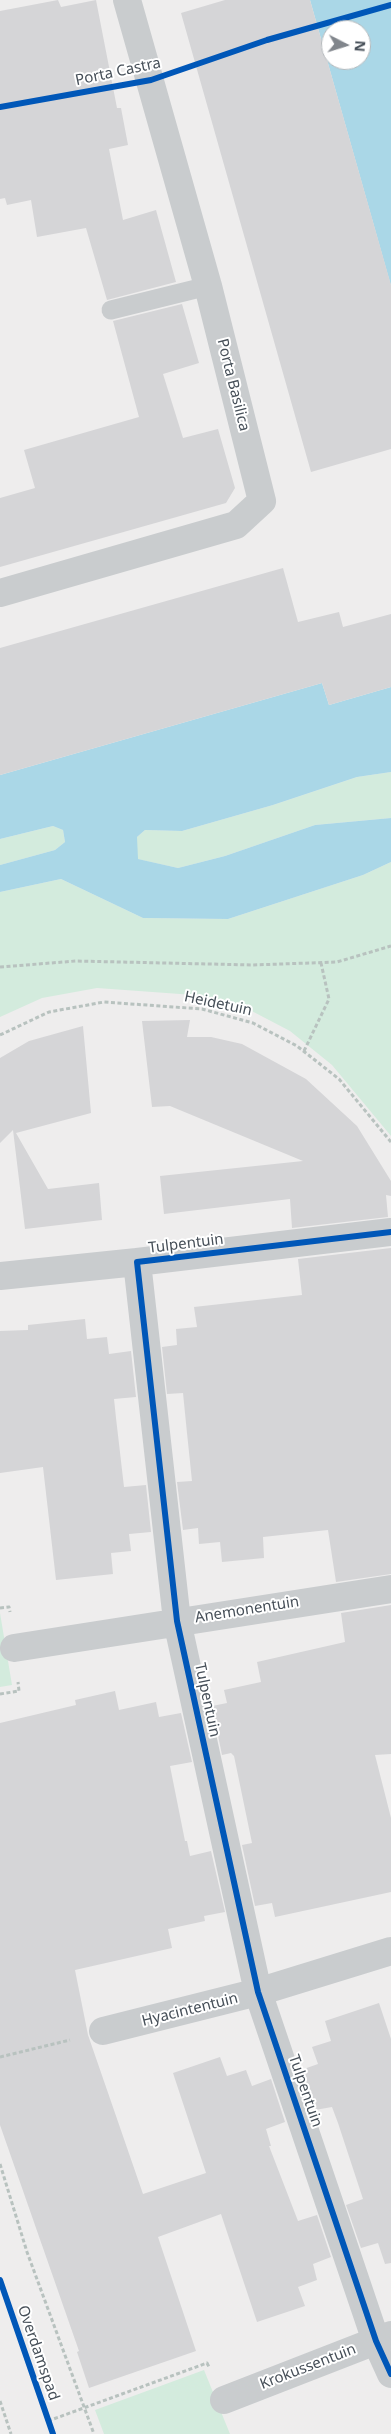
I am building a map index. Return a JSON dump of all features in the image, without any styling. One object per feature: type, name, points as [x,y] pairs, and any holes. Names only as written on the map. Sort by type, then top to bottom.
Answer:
[{"type":"street","name":"Porta Basilica","points":[[0,593],[236,525],[262,501],[208,286],[127,0]]},
{"type":"street","name":"Tulpentuin","points":[[0,1276],[391,1232]]},
{"type":"street","name":"Tulpentuin","points":[[137,1262],[177,1621],[258,1992],[383,2338],[391,2374]]},
{"type":"street","name":"Anemonentuin","points":[[14,1648],[391,1588]]},
{"type":"street","name":"Hyacintentuin","points":[[103,2031],[258,1992],[391,1951]]},
{"type":"street","name":"Krokussentuin","points":[[224,2400],[383,2338]]},
{"type":"lane","points":[[111,310],[208,286]]},
{"type":"path","points":[[0,967],[76,961],[254,965],[321,963],[337,962],[391,946]]},
{"type":"path","points":[[304,1051],[328,1000],[321,963]]},
{"type":"path","points":[[0,2057],[103,2031]]},
{"type":"path","points":[[0,2164],[27,2252],[83,2409],[94,2434]]},
{"type":"path","points":[[49,2425],[83,2409],[207,2363],[224,2400]]},
{"type":"path","points":[[0,2401],[11,2434]]},
{"type":"green space","points":[[391,772],[391,818],[315,825],[225,856],[178,868],[137,859],[137,837],[145,830],[182,831],[273,805],[357,777]]},
{"type":"green space","points":[[53,826],[63,830],[65,842],[55,850],[0,865],[0,839]]},
{"type":"green space","points":[[391,862],[391,1136],[332,1065],[290,1031],[246,1008],[194,995],[97,988],[42,998],[0,1017],[0,892],[61,879],[143,918],[228,919],[363,875]]},
{"type":"green space","points":[[0,1613],[12,1685],[0,1687]]},
{"type":"green space","points":[[204,2370],[230,2434],[104,2434],[95,2410]]},
{"type":"water","points":[[310,0],[391,0],[391,286],[330,70],[371,70],[371,20],[321,20],[321,39]]},
{"type":"water","points":[[322,683],[329,705],[391,687],[391,772],[357,777],[273,805],[182,831],[145,830],[137,837],[138,859],[178,868],[225,856],[315,825],[391,818],[391,862],[363,875],[228,919],[143,918],[61,879],[0,892],[0,865],[55,850],[65,842],[63,830],[53,826],[0,839],[0,775]]},
{"type":"building","points":[[58,0],[61,7],[96,0],[117,108],[121,108],[128,145],[109,149],[123,220],[156,210],[176,282],[107,300],[86,228],[37,237],[31,200],[7,205],[5,198],[0,199],[0,11]]},
{"type":"building","points":[[225,0],[310,0],[321,39],[321,70],[330,70],[391,285],[391,449],[311,472],[181,13]]},
{"type":"building","points":[[182,304],[199,363],[163,374],[183,438],[218,429],[235,488],[226,503],[0,567],[0,498],[35,488],[24,450],[139,417],[113,321]]},
{"type":"building","points":[[283,568],[298,622],[339,612],[343,627],[391,614],[391,687],[329,705],[322,683],[0,775],[0,648]]},
{"type":"building","points":[[190,1020],[187,1037],[211,1037],[242,1044],[306,1079],[357,1126],[391,1181],[391,1196],[386,1195],[388,1217],[292,1228],[290,1199],[164,1214],[160,1176],[303,1161],[170,1106],[152,1107],[142,1021]]},
{"type":"building","points":[[83,1026],[91,1113],[16,1133],[48,1189],[99,1183],[102,1220],[25,1229],[13,1130],[0,1143],[0,1058],[29,1041]]},
{"type":"building","points":[[391,1248],[391,1574],[336,1582],[328,1530],[263,1537],[264,1558],[222,1562],[220,1542],[199,1544],[198,1528],[183,1530],[177,1482],[192,1481],[183,1393],[167,1394],[162,1347],[177,1345],[176,1329],[197,1327],[194,1307],[302,1295],[298,1259]]},
{"type":"building","points":[[85,1319],[87,1339],[107,1337],[109,1354],[131,1351],[136,1397],[114,1399],[116,1418],[124,1487],[146,1485],[151,1532],[129,1534],[131,1551],[111,1553],[113,1574],[56,1580],[43,1467],[0,1473],[0,1331],[28,1330],[28,1325]]},
{"type":"building","points":[[391,1605],[391,1754],[375,1755],[391,1818],[391,1892],[275,1917],[272,1903],[255,1906],[242,1845],[252,1843],[234,1756],[231,1753],[222,1755],[212,1706],[227,1703],[224,1690],[261,1682],[257,1662],[345,1642],[341,1613]]},
{"type":"building","points":[[115,1691],[119,1710],[156,1702],[159,1717],[181,1713],[192,1762],[170,1766],[185,1841],[187,1841],[190,1856],[211,1851],[225,1912],[204,1916],[205,1921],[168,1929],[172,1948],[75,1970],[88,2035],[143,2194],[206,2173],[173,2073],[220,2057],[227,2076],[246,2070],[252,2086],[271,2079],[285,2122],[266,2129],[271,2146],[269,2146],[298,2221],[317,2215],[331,2257],[313,2264],[317,2280],[298,2287],[305,2306],[257,2322],[221,2214],[158,2237],[196,2351],[89,2388],[77,2352],[79,2351],[0,2125],[0,1723],[76,1705],[75,1700]]},
{"type":"building","points":[[379,2003],[391,2039],[391,2263],[385,2264],[378,2243],[361,2248],[346,2205],[363,2199],[338,2123],[332,2107],[315,2110],[301,2070],[318,2064],[312,2047],[331,2041],[325,2021]]},
{"type":"cycle path","name":"Porta Castra","points":[[0,107],[151,80],[267,40],[391,5]]},
{"type":"cycle path","points":[[391,1232],[137,1262],[177,1621],[258,1992],[376,2341],[391,2374]]},
{"type":"cycle path","name":"Overdamspad","points":[[0,2280],[53,2434]]}]
